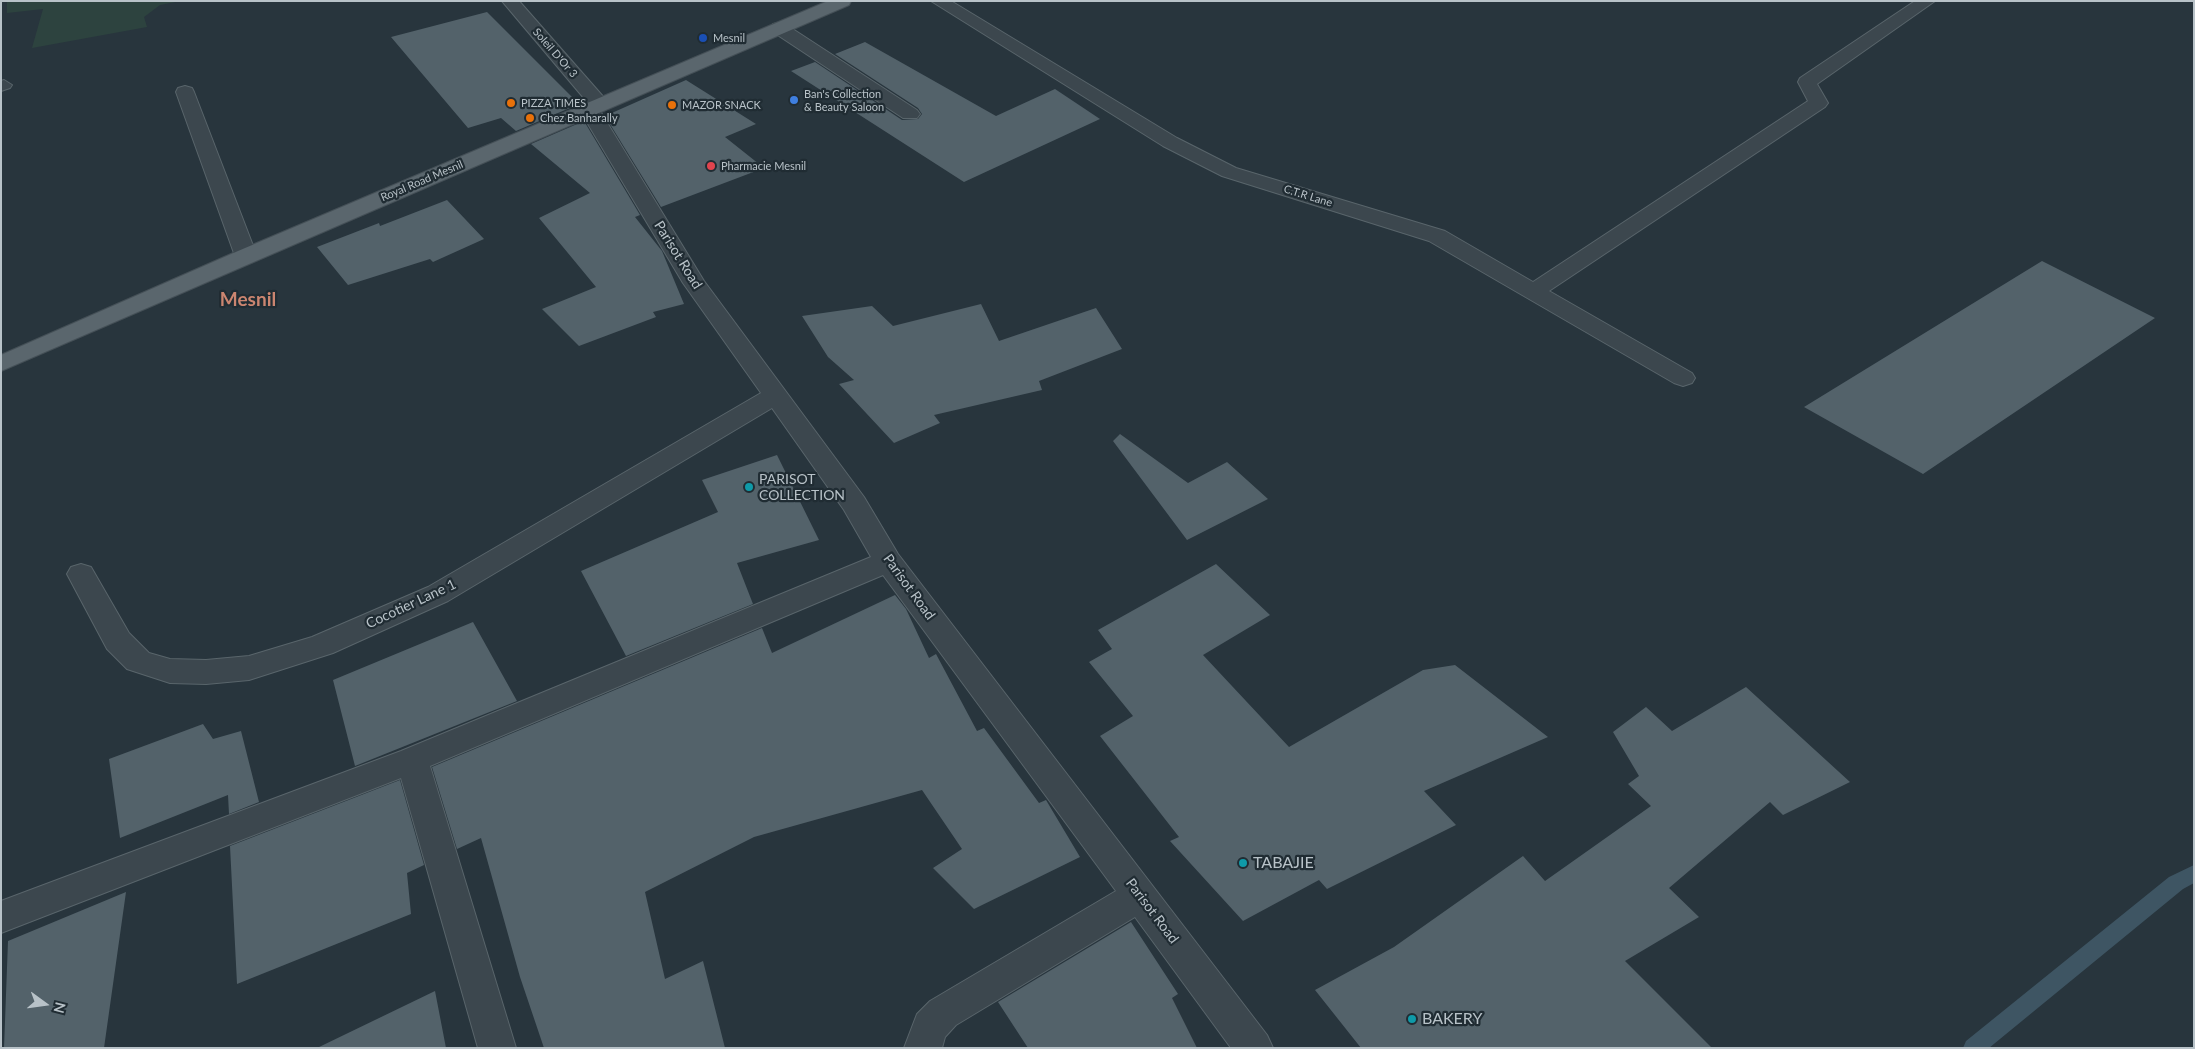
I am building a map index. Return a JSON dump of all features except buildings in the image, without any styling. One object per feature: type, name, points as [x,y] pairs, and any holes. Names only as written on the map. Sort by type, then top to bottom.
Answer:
[{"type":"main road","name":"Royal Road Mesnil","points":[[4,359],[843,1]]},
{"type":"street","name":"Soleil D'Or 3","points":[[510,1],[595,107]]},
{"type":"street","name":"C.T.R Lane","points":[[939,1],[1170,142],[1229,172],[1437,236],[1683,378]]},
{"type":"street","points":[[1533,292],[1818,103],[1807,82],[1927,1]]},
{"type":"street","points":[[779,28],[910,114]]},
{"type":"street","points":[[185,92],[246,256]]},
{"type":"street","name":"Parisot Road","points":[[595,107],[694,283],[854,504],[888,560],[1254,1048]]},
{"type":"street","name":"Cocotier Lane 1","points":[[81,574],[118,641],[138,661],[170,671],[206,672],[249,668],[322,645],[438,594],[776,395]]},
{"type":"street","points":[[1,917],[412,760],[888,560]]},
{"type":"street","points":[[412,760],[497,1048]]},
{"type":"street","points":[[923,1048],[930,1027],[943,1013],[1140,895]]},
{"type":"green space","points":[[7,1],[181,1],[160,5],[144,17],[147,27],[32,48],[43,9],[7,13]]},
{"type":"waterway","points":[[1973,1048],[2176,883],[2194,873]]},
{"type":"place","name":"Mesnil","points":[[703,38]]},
{"type":"place","name":"Ban's Collection & Beauty Saloon","points":[[794,100]]},
{"type":"place","name":"PIZZA TIMES","points":[[511,103]]},
{"type":"place","name":"MAZOR SNACK","points":[[672,105]]},
{"type":"place","name":"Chez Banharally","points":[[530,118]]},
{"type":"place","name":"Pharmacie Mesnil","points":[[711,166]]},
{"type":"place","name":"PARISOT COLLECTION","points":[[749,487]]},
{"type":"place","name":"TABAJIE","points":[[1243,863]]},
{"type":"place","name":"BAKERY","points":[[1412,1019]]},
{"type":"district","name":"Mesnil","points":[[248,300]]}]
